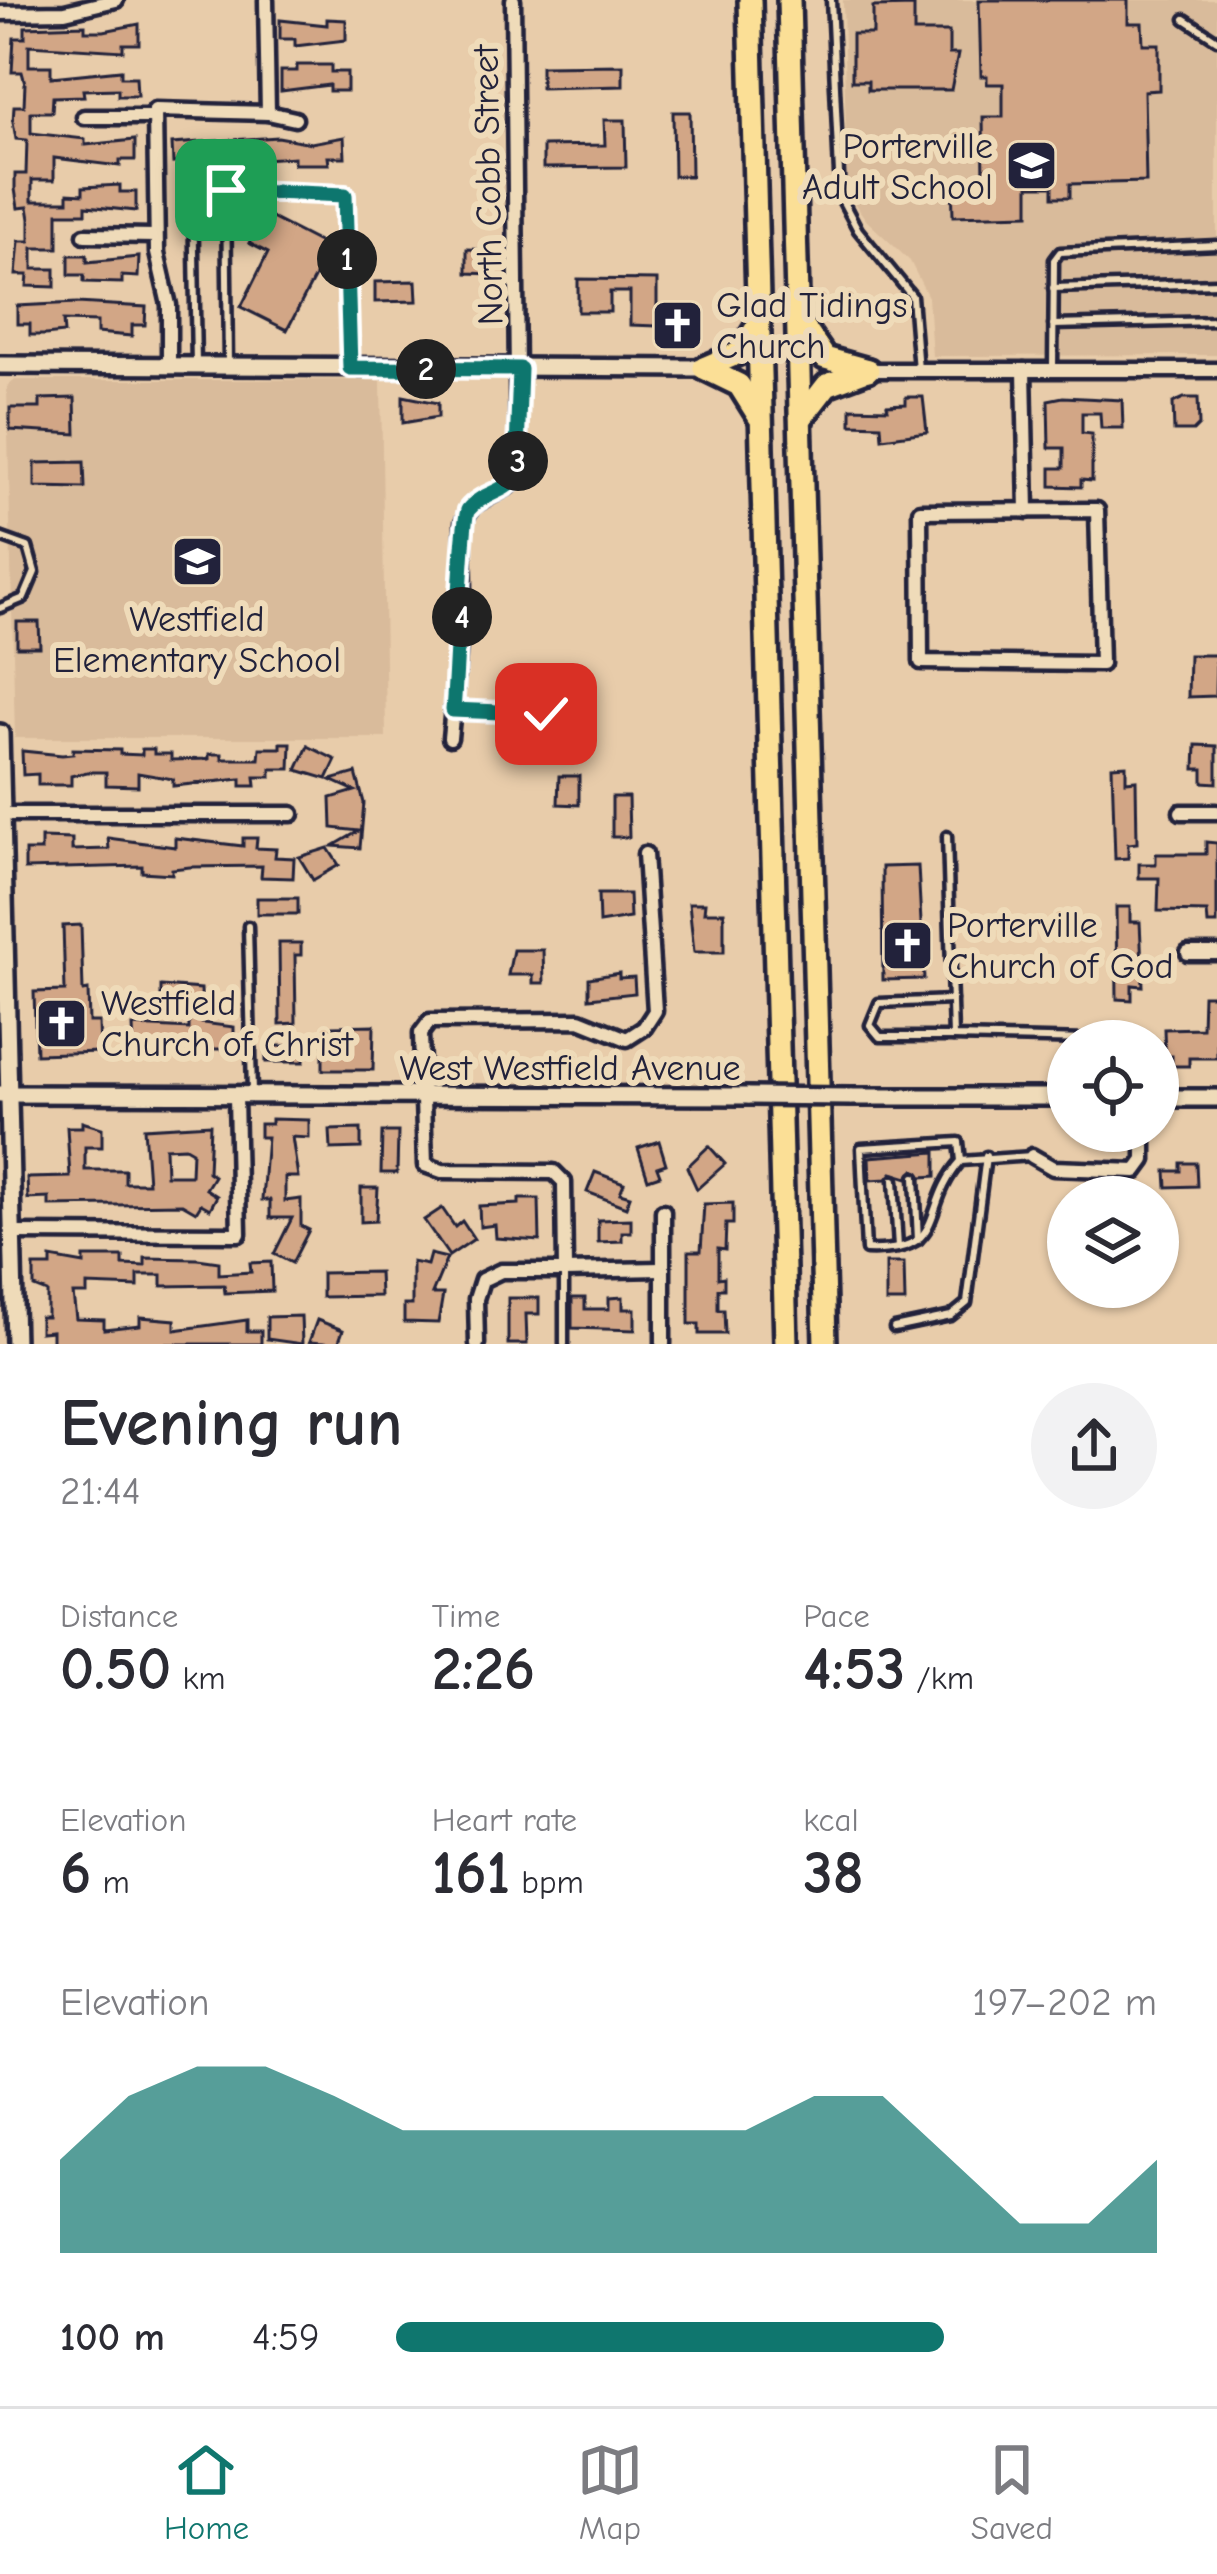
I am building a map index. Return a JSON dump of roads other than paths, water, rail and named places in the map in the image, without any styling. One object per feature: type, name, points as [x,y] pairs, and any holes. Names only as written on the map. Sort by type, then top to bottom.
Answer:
[{"type":"highway","points":[[750,0],[785,1344]]},
{"type":"highway","points":[[789,0],[826,1344]]},
{"type":"highway","points":[[798,320],[825,358],[868,370]]},
{"type":"highway","points":[[704,368],[741,352],[759,325]]},
{"type":"highway","points":[[704,368],[740,385],[761,424]]},
{"type":"highway","points":[[801,420],[827,385],[868,370]]},
{"type":"street","points":[[0,13],[64,12],[116,0]]},
{"type":"street","points":[[266,0],[268,113]]},
{"type":"street","name":"North Cobb Street","points":[[450,738],[464,594],[463,522],[473,505],[516,478],[520,369],[513,0]]},
{"type":"street","points":[[169,367],[169,305],[156,236],[155,110],[268,113],[295,119]]},
{"type":"street","points":[[84,117],[155,117]]},
{"type":"street","points":[[85,236],[156,236]]},
{"type":"street","points":[[0,365],[704,368]]},
{"type":"street","points":[[868,370],[1217,370]]},
{"type":"street","points":[[1024,370],[1027,511]]},
{"type":"street","points":[[1097,509],[1101,664],[921,662],[920,512],[1027,511],[1097,509]]},
{"type":"street","points":[[453,710],[546,714]]},
{"type":"street","points":[[0,733],[4,1095],[15,1344]]},
{"type":"street","points":[[1181,812],[1217,812]]},
{"type":"street","points":[[2,814],[292,814]]},
{"type":"street","points":[[565,1271],[562,1177],[548,1172],[429,1169],[421,1098],[421,1033],[430,1021],[580,1020],[627,1040],[644,1028],[655,1011],[645,854]]},
{"type":"street","points":[[1188,953],[1217,953]]},
{"type":"street","name":"West Westfield Avenue","points":[[4,1095],[1047,1097]]},
{"type":"street","points":[[11,1233],[239,1234],[244,1096]]},
{"type":"street","points":[[1179,1098],[1217,1098]]},
{"type":"street","points":[[1032,1156],[1053,1168],[1136,1172],[1144,1152]]},
{"type":"street","points":[[663,1211],[663,1344]]},
{"type":"street","points":[[478,1344],[476,1299],[482,1280],[501,1271],[661,1270]]},
{"type":"lane","points":[[831,0],[840,196],[858,230],[912,296],[918,370]]},
{"type":"lane","points":[[1185,20],[1217,40]]},
{"type":"lane","points":[[226,190],[228,367]]},
{"type":"lane","points":[[196,367],[193,193],[226,190],[345,195],[350,368]]},
{"type":"lane","points":[[1053,370],[1054,260],[1070,249],[1217,245]]},
{"type":"lane","points":[[1053,288],[1217,283]]},
{"type":"lane","points":[[1053,325],[1217,321]]},
{"type":"lane","points":[[0,537],[28,547],[35,572],[24,598],[0,608]]},
{"type":"lane","points":[[947,836],[952,1037]]},
{"type":"lane","points":[[244,1096],[248,926]]},
{"type":"lane","points":[[952,1000],[879,1003],[870,1024],[880,1037],[1047,1039]]},
{"type":"lane","points":[[961,1161],[959,1142],[913,1149],[861,1148],[866,1250],[918,1242],[931,1230],[944,1180],[961,1161],[1032,1156]]},
{"type":"lane","points":[[894,1328],[951,1316],[968,1304],[986,1156]]},
{"type":"lane","points":[[914,1177],[918,1242]]},
{"type":"lane","points":[[893,1180],[898,1248]]},
{"type":"lane","points":[[564,1344],[565,1271]]},
{"type":"place","name":"Porterville Adult School","points":[[1032,166]]},
{"type":"place","name":"Glad Tidings Church","points":[[677,325]]},
{"type":"place","name":"Westfield Elementary School","points":[[197,562]]},
{"type":"place","name":"Porterville Church of God","points":[[908,945]]},
{"type":"place","name":"Westfield Church of Christ","points":[[62,1023]]}]
